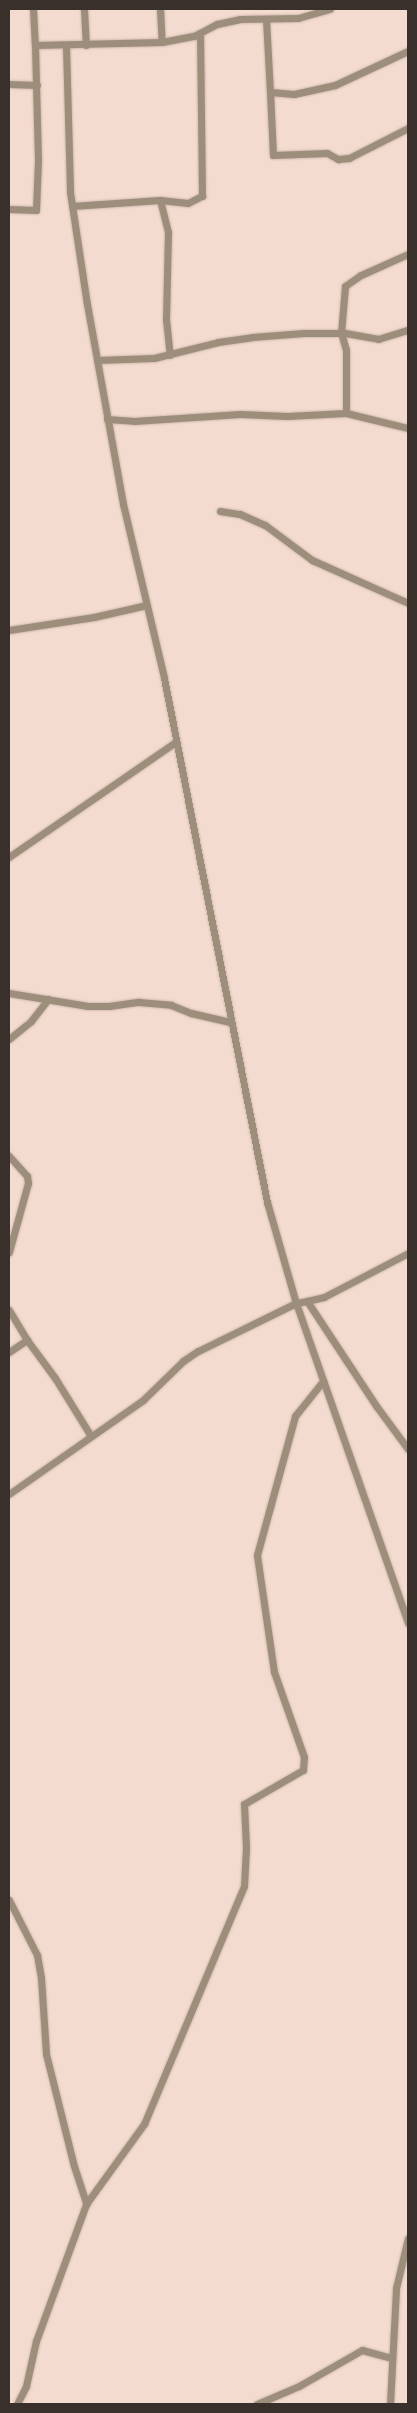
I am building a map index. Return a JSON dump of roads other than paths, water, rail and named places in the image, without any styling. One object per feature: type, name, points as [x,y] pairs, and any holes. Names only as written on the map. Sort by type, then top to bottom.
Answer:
[{"type":"street","points":[[9,209],[36,210],[37,85],[33,9]]},
{"type":"street","points":[[84,9],[86,45]]},
{"type":"street","points":[[160,9],[162,42]]},
{"type":"street","points":[[34,45],[66,46],[162,42],[200,33],[217,24],[240,19],[298,18],[330,9]]},
{"type":"street","points":[[266,19],[273,155],[327,153],[338,159],[349,158],[408,128]]},
{"type":"street","points":[[72,206],[160,200],[188,203],[202,196],[200,33]]},
{"type":"street","points":[[66,46],[72,206],[97,360],[123,504],[176,742],[266,1202],[296,1303],[408,1623]]},
{"type":"street","points":[[270,92],[294,94],[335,85],[408,51]]},
{"type":"street","points":[[9,84],[37,85]]},
{"type":"street","points":[[160,200],[168,232],[166,319],[170,355]]},
{"type":"street","points":[[346,413],[346,350],[341,333],[346,286],[361,275],[408,254]]},
{"type":"street","points":[[97,360],[134,360],[170,355],[235,339],[304,333],[341,333],[378,339],[408,330]]},
{"type":"street","points":[[108,419],[134,421],[240,414],[287,416],[346,413],[408,428]]},
{"type":"street","points":[[220,511],[240,514],[265,525],[312,560],[408,603]]},
{"type":"street","points":[[9,630],[94,617],[147,606]]},
{"type":"street","points":[[9,857],[176,742]]},
{"type":"street","points":[[9,993],[88,1006],[108,1006],[139,1002],[171,1005],[191,1013],[230,1022]]},
{"type":"street","points":[[9,1039],[30,1021],[48,1000]]},
{"type":"street","points":[[9,1156],[27,1176],[28,1183],[9,1252]]},
{"type":"street","points":[[9,1494],[143,1400],[183,1361],[198,1351],[296,1303],[324,1297],[408,1253]]},
{"type":"street","points":[[307,1301],[377,1407],[408,1449]]},
{"type":"street","points":[[9,1310],[27,1340],[56,1378],[91,1436]]},
{"type":"street","points":[[9,1352],[27,1340]]},
{"type":"street","points":[[17,2404],[26,2386],[36,2341],[86,2204],[144,2124],[244,1886],[246,1847],[244,1804],[303,1770],[304,1757],[274,1672],[257,1555],[295,1416],[323,1381]]},
{"type":"street","points":[[9,1900],[37,1955],[41,1978],[46,2054],[74,2166],[86,2204]]},
{"type":"street","points":[[390,2404],[396,2288],[408,2238]]},
{"type":"street","points":[[257,2404],[299,2386],[362,2350],[391,2358]]}]
